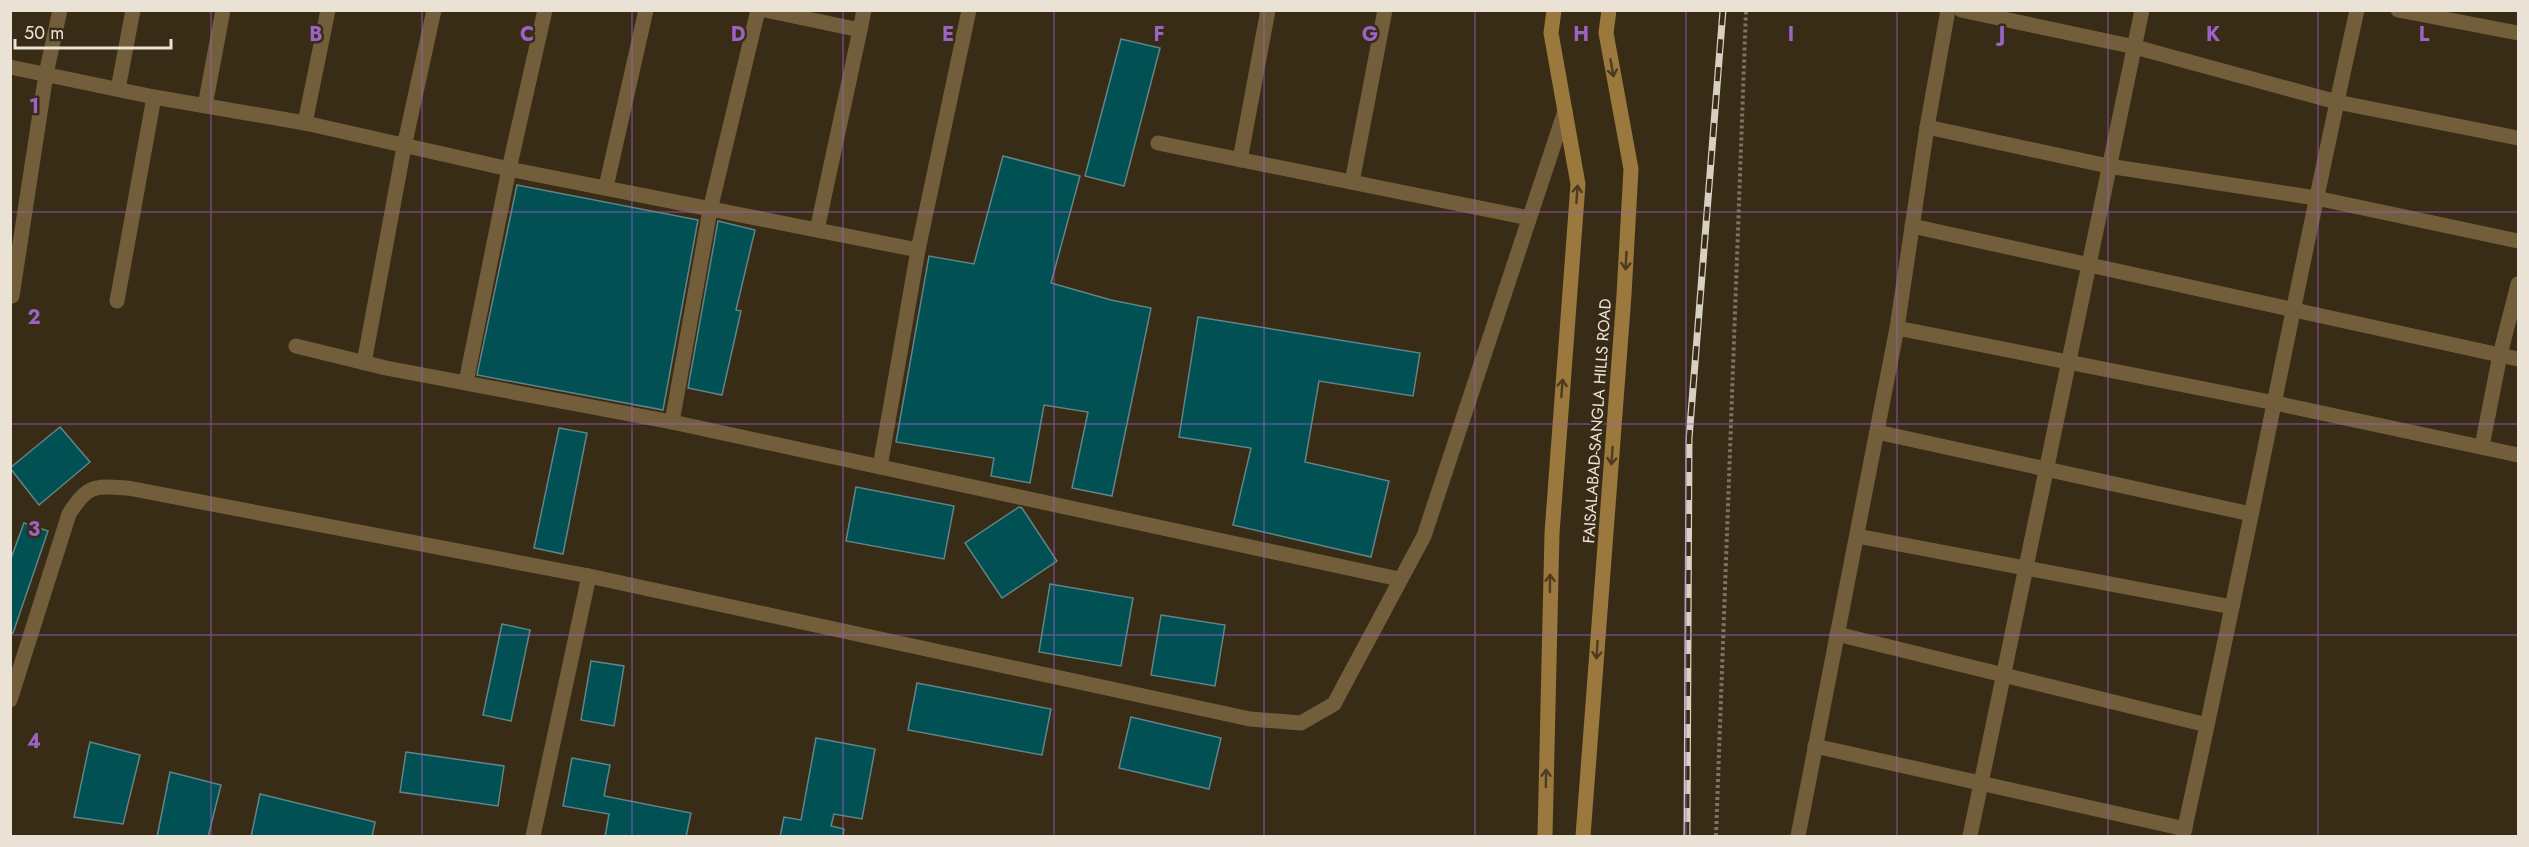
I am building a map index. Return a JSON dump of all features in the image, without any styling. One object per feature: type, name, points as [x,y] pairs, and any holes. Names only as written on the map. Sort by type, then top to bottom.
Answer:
[{"type":"main road","points":[[1545,837],[1552,533],[1578,184],[1551,33],[1554,10]]},
{"type":"main road","name":"FAISALABAD-SANGLA HILLS ROAD","points":[[1583,837],[1624,295],[1631,169],[1606,33],[1609,10]]},
{"type":"street","points":[[12,296],[46,74],[60,10]]},
{"type":"street","points":[[118,89],[133,10]]},
{"type":"street","points":[[205,106],[223,10]]},
{"type":"street","points":[[305,123],[328,10]]},
{"type":"street","points":[[363,363],[404,147],[434,10]]},
{"type":"street","points":[[466,382],[509,169],[545,10]]},
{"type":"street","points":[[606,187],[646,10]]},
{"type":"street","points":[[672,422],[710,210],[758,10]]},
{"type":"street","points":[[765,10],[860,30]]},
{"type":"street","points":[[817,230],[864,10]]},
{"type":"street","points":[[880,467],[918,250],[969,10]]},
{"type":"street","points":[[1240,160],[1268,10]]},
{"type":"street","points":[[1352,183],[1385,10]]},
{"type":"street","points":[[1798,837],[1897,328],[1947,10]]},
{"type":"street","points":[[1961,10],[2135,47],[2337,102],[2518,138]]},
{"type":"street","points":[[1970,837],[2142,10]]},
{"type":"street","points":[[1815,746],[1981,783],[2184,833],[2357,10]]},
{"type":"street","points":[[2398,10],[2518,33]]},
{"type":"street","points":[[10,67],[154,97],[305,123],[509,169],[918,250]]},
{"type":"street","points":[[117,301],[154,97]]},
{"type":"street","points":[[10,700],[69,514],[81,495],[95,486],[128,488],[589,576],[1250,719],[1301,723],[1334,704],[1424,536],[1565,111]]},
{"type":"street","points":[[1927,127],[2108,166],[2316,198],[2518,241]]},
{"type":"street","points":[[1158,143],[1529,219]]},
{"type":"street","points":[[1912,226],[2518,359]]},
{"type":"street","points":[[2482,446],[2500,355],[2518,284]]},
{"type":"street","points":[[1897,328],[2275,402],[2518,455]]},
{"type":"street","points":[[296,346],[363,363],[672,422],[1399,579]]},
{"type":"street","points":[[1877,432],[2252,514]]},
{"type":"street","points":[[1857,536],[2232,607]]},
{"type":"street","points":[[533,837],[589,576]]},
{"type":"street","points":[[1838,634],[2207,725]]},
{"type":"path","points":[[1716,837],[1746,10]]},
{"type":"building","points":[[1121,39],[1160,48],[1124,186],[1085,176]]},
{"type":"building","points":[[1003,156],[1080,176],[1051,283],[1111,300],[1151,308],[1112,496],[1072,488],[1088,412],[1044,405],[1030,483],[991,476],[994,458],[896,442],[929,256],[974,264]]},
{"type":"building","points":[[517,185],[698,220],[663,410],[477,375]]},
{"type":"building","points":[[718,221],[755,230],[736,310],[741,311],[722,395],[688,388]]},
{"type":"building","points":[[1198,317],[1420,353],[1413,396],[1319,381],[1305,462],[1389,481],[1371,557],[1233,525],[1251,448],[1179,437]]},
{"type":"building","points":[[60,427],[90,462],[39,505],[10,468]]},
{"type":"building","points":[[559,428],[587,433],[563,554],[534,548]]},
{"type":"building","points":[[856,487],[954,506],[944,559],[846,541]]},
{"type":"building","points":[[1019,507],[1022,508],[1057,561],[1002,598],[965,543]]},
{"type":"building","points":[[24,523],[48,531],[13,633],[10,633],[10,561]]},
{"type":"building","points":[[1050,584],[1133,598],[1121,666],[1039,652]]},
{"type":"building","points":[[1161,615],[1225,625],[1215,686],[1151,675]]},
{"type":"building","points":[[502,624],[530,630],[511,721],[483,715]]},
{"type":"building","points":[[591,661],[624,666],[614,726],[581,720]]},
{"type":"building","points":[[917,683],[1051,709],[1042,755],[908,730]]},
{"type":"building","points":[[1131,717],[1221,738],[1209,789],[1119,768]]},
{"type":"building","points":[[816,738],[875,749],[862,819],[834,814],[831,826],[844,829],[843,837],[780,837],[784,817],[801,820]]},
{"type":"building","points":[[90,742],[140,755],[123,824],[74,817]]},
{"type":"building","points":[[406,752],[504,766],[498,806],[400,792]]},
{"type":"building","points":[[572,758],[610,765],[604,796],[691,813],[686,837],[605,837],[609,814],[563,806]]},
{"type":"building","points":[[170,772],[221,785],[208,837],[157,837]]},
{"type":"building","points":[[260,794],[375,822],[372,837],[251,837]]},
{"type":"railway","points":[[1687,836],[1689,439],[1723,10]]}]
